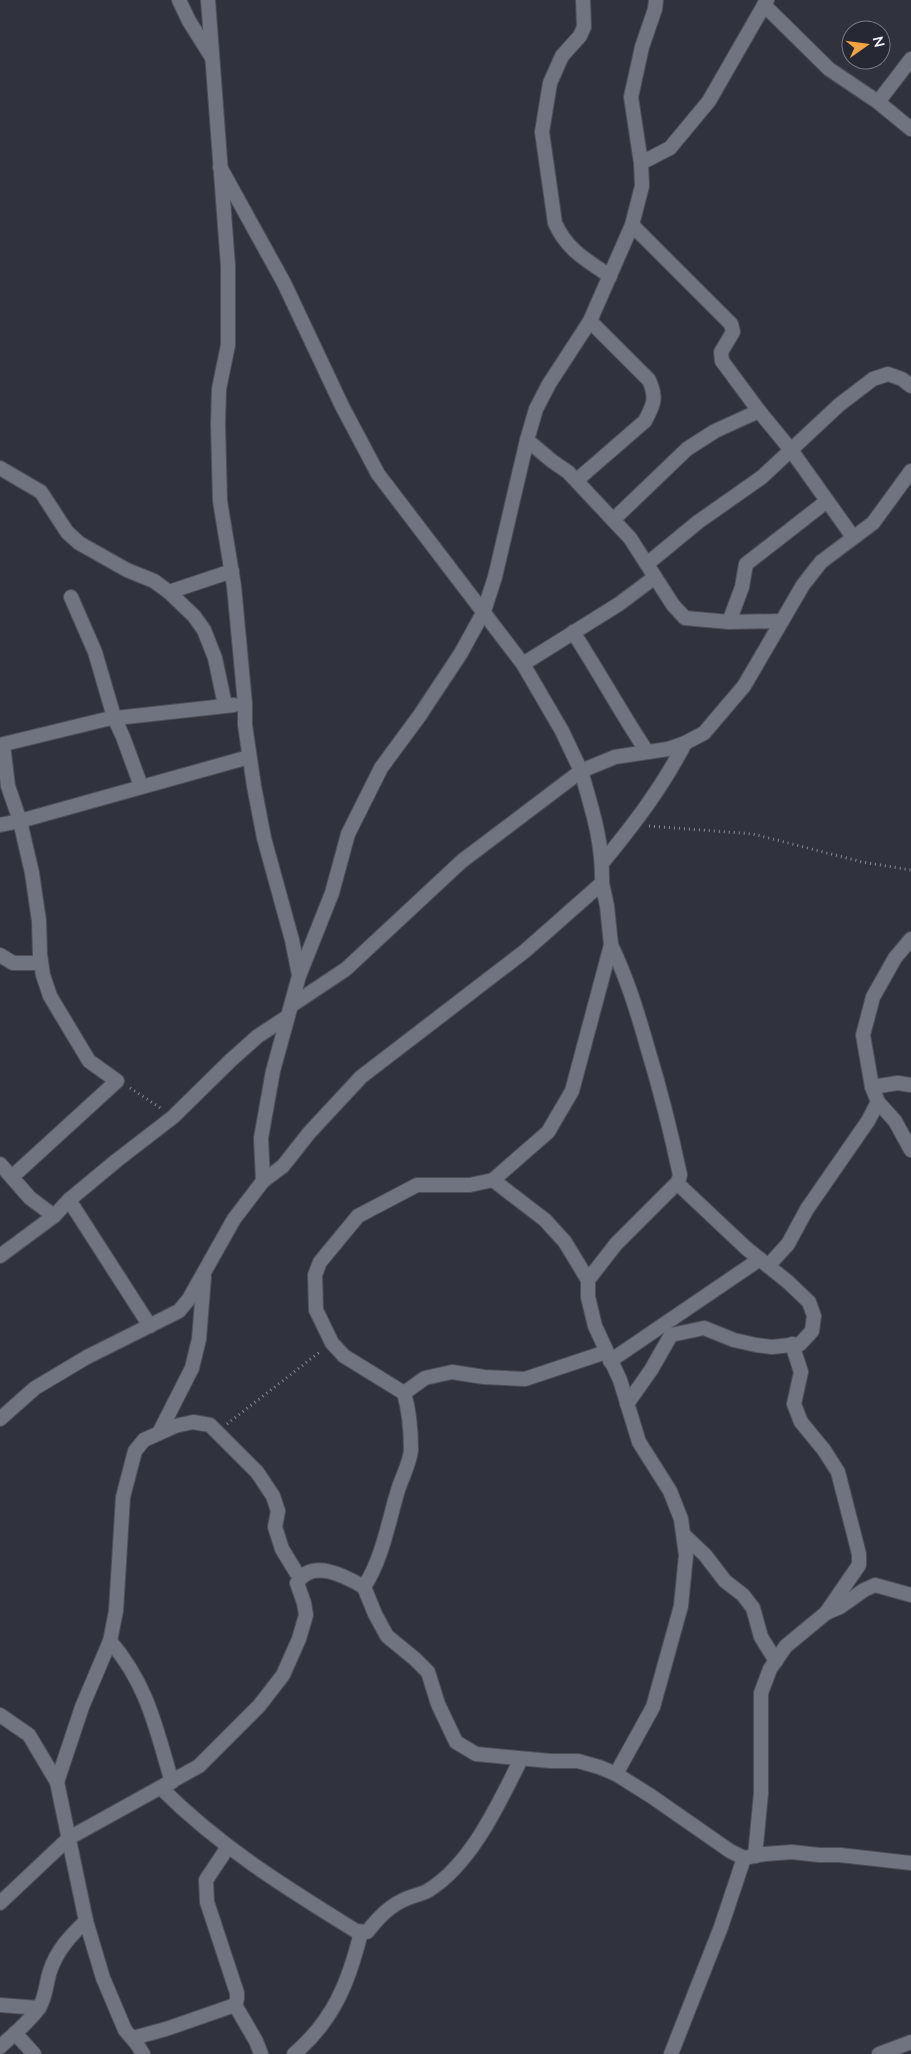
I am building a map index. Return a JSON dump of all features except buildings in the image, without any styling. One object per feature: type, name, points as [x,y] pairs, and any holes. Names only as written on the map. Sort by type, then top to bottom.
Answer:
[{"type":"street","points":[[179,0],[189,21],[213,59]]},
{"type":"street","points":[[208,0],[228,266],[228,345],[219,389],[220,501],[232,571],[249,757],[264,838],[292,940],[299,976]]},
{"type":"street","points":[[583,0],[584,27],[580,36],[562,56],[550,83],[542,132],[555,210],[555,222],[560,234],[571,249],[610,276]]},
{"type":"street","points":[[263,1181],[261,1138],[273,1071],[299,976],[332,893],[348,834],[381,768],[425,708],[484,611],[496,577],[527,440],[536,409],[549,384],[590,321],[632,225],[642,186],[641,163],[631,96],[642,47],[656,9],[656,0]]},
{"type":"street","points":[[641,163],[670,148],[709,101],[765,3],[829,69],[878,102],[911,129]]},
{"type":"street","points":[[878,102],[910,62]]},
{"type":"street","points":[[220,167],[284,283],[342,406],[378,474],[524,664],[562,731],[581,771],[600,837],[603,862],[602,883],[607,906],[611,945],[625,974],[657,1079],[680,1176],[677,1183],[616,1244],[588,1280]]},
{"type":"street","points":[[632,225],[731,324],[733,332],[721,352],[722,361],[791,450],[853,537]]},
{"type":"street","points":[[577,480],[645,421],[652,408],[655,392],[649,380],[590,321]]},
{"type":"street","points":[[648,564],[698,522],[762,477],[839,405],[873,379],[888,374],[902,379],[911,386]]},
{"type":"street","points":[[613,520],[687,449],[715,431],[759,411]]},
{"type":"street","points":[[527,440],[577,480],[630,538],[673,605],[684,618],[730,622],[782,621]]},
{"type":"street","points":[[0,468],[41,492],[67,532],[79,544],[127,570],[154,581],[169,592],[194,616],[204,630],[215,658],[225,705]]},
{"type":"street","points":[[0,1256],[54,1216],[69,1200],[173,1117],[230,1060],[289,1011],[346,968],[462,861],[581,771],[615,757],[685,743],[704,733],[744,686],[803,585],[821,562],[873,523],[908,481]]},
{"type":"street","points":[[730,622],[742,587],[746,564],[827,501]]},
{"type":"street","points":[[169,592],[232,571]]},
{"type":"street","points":[[524,664],[619,604],[655,577]]},
{"type":"street","points":[[70,597],[95,652],[114,718],[141,786]]},
{"type":"street","points":[[573,632],[647,752]]},
{"type":"street","points":[[13,1176],[117,1081],[88,1061],[50,996],[42,975],[39,921],[32,873],[20,821],[8,786],[1,745],[114,718],[245,704]]},
{"type":"street","points":[[603,862],[634,824],[668,776],[685,743]]},
{"type":"street","points":[[0,825],[249,757]]},
{"type":"street","points":[[0,1419],[35,1388],[87,1357],[178,1311],[189,1299],[234,1219],[263,1181],[283,1166],[309,1133],[361,1077],[525,951],[602,883]]},
{"type":"street","points":[[911,939],[895,958],[874,998],[863,1035],[872,1087],[878,1102],[895,1121],[911,1150]]},
{"type":"street","points":[[364,1587],[380,1558],[398,1491],[411,1452],[406,1402],[404,1393],[344,1356],[332,1343],[316,1310],[315,1275],[320,1262],[358,1216],[417,1185],[470,1185],[493,1180],[548,1132],[572,1091],[611,945]]},
{"type":"street","points":[[0,954],[13,963],[41,963]]},
{"type":"street","points":[[872,1087],[898,1083],[911,1086]]},
{"type":"street","points":[[404,1393],[425,1378],[452,1372],[492,1378],[525,1379],[608,1357],[764,1263],[788,1244],[807,1210],[868,1121],[878,1102]]},
{"type":"street","points":[[0,1164],[13,1176],[30,1198],[54,1216]]},
{"type":"street","points":[[493,1180],[545,1220],[565,1242],[588,1280],[588,1297],[595,1326],[620,1380],[639,1442],[670,1491],[681,1519],[685,1536],[686,1555],[681,1606],[668,1658],[653,1707],[616,1774]]},
{"type":"street","points":[[627,1404],[651,1370],[671,1335],[704,1328],[734,1340],[772,1347],[800,1344],[812,1331],[814,1316],[808,1302],[677,1183]]},
{"type":"street","points":[[69,1200],[150,1326]]},
{"type":"street","points":[[159,1433],[192,1368],[199,1339],[204,1274]]},
{"type":"street","points":[[671,2054],[749,1857],[761,1794],[761,1693],[770,1669],[786,1646],[826,1613],[859,1565],[859,1554],[838,1472],[824,1450],[801,1422],[794,1404],[801,1372],[792,1344]]},
{"type":"street","points":[[58,1782],[82,1707],[110,1642],[116,1610],[124,1498],[135,1451],[144,1440],[175,1426],[193,1422],[210,1425],[257,1472],[273,1496],[278,1511],[275,1527],[282,1549],[296,1572],[302,1576]]},
{"type":"street","points":[[685,1536],[705,1555],[725,1581],[743,1595],[753,1608],[761,1637],[776,1660]]},
{"type":"street","points":[[0,1903],[69,1838],[199,1766],[216,1751],[258,1706],[282,1675],[299,1639],[306,1615],[297,1583],[302,1576],[313,1570],[345,1576],[364,1587],[375,1614],[387,1636],[428,1672],[438,1704],[456,1742],[476,1754],[521,1759],[578,1761],[616,1774],[730,1851],[749,1857],[765,1854],[808,1852],[819,1855],[840,1855],[911,1863]]},
{"type":"street","points":[[826,1613],[840,1607],[864,1590],[876,1585],[911,1595]]},
{"type":"street","points":[[110,1642],[126,1660],[144,1692],[166,1785],[192,1819],[270,1878],[356,1931],[367,1932],[386,1910],[397,1902],[428,1891],[445,1878],[474,1846],[521,1759]]},
{"type":"street","points":[[0,1715],[29,1735],[58,1782],[86,1921],[104,1978],[125,2030],[133,2038],[143,2054]]},
{"type":"street","points":[[133,2038],[166,2029],[235,2005],[238,1999],[207,1902],[206,1880],[228,1847]]},
{"type":"street","points":[[0,2047],[39,2008],[46,1991],[50,1970],[61,1949],[86,1921]]},
{"type":"street","points":[[294,2054],[313,2038],[330,2014],[353,1967],[361,1932]]},
{"type":"street","points":[[0,2005],[39,2008]]},
{"type":"street","points":[[235,2005],[256,2041],[261,2054]]},
{"type":"street","points":[[15,2033],[34,2054]]},
{"type":"street","points":[[879,2054],[911,2042]]},
{"type":"path","points":[[634,824],[752,834],[862,862],[911,870]]},
{"type":"path","points":[[117,1081],[173,1117]]},
{"type":"path","points":[[217,1432],[332,1343]]}]
